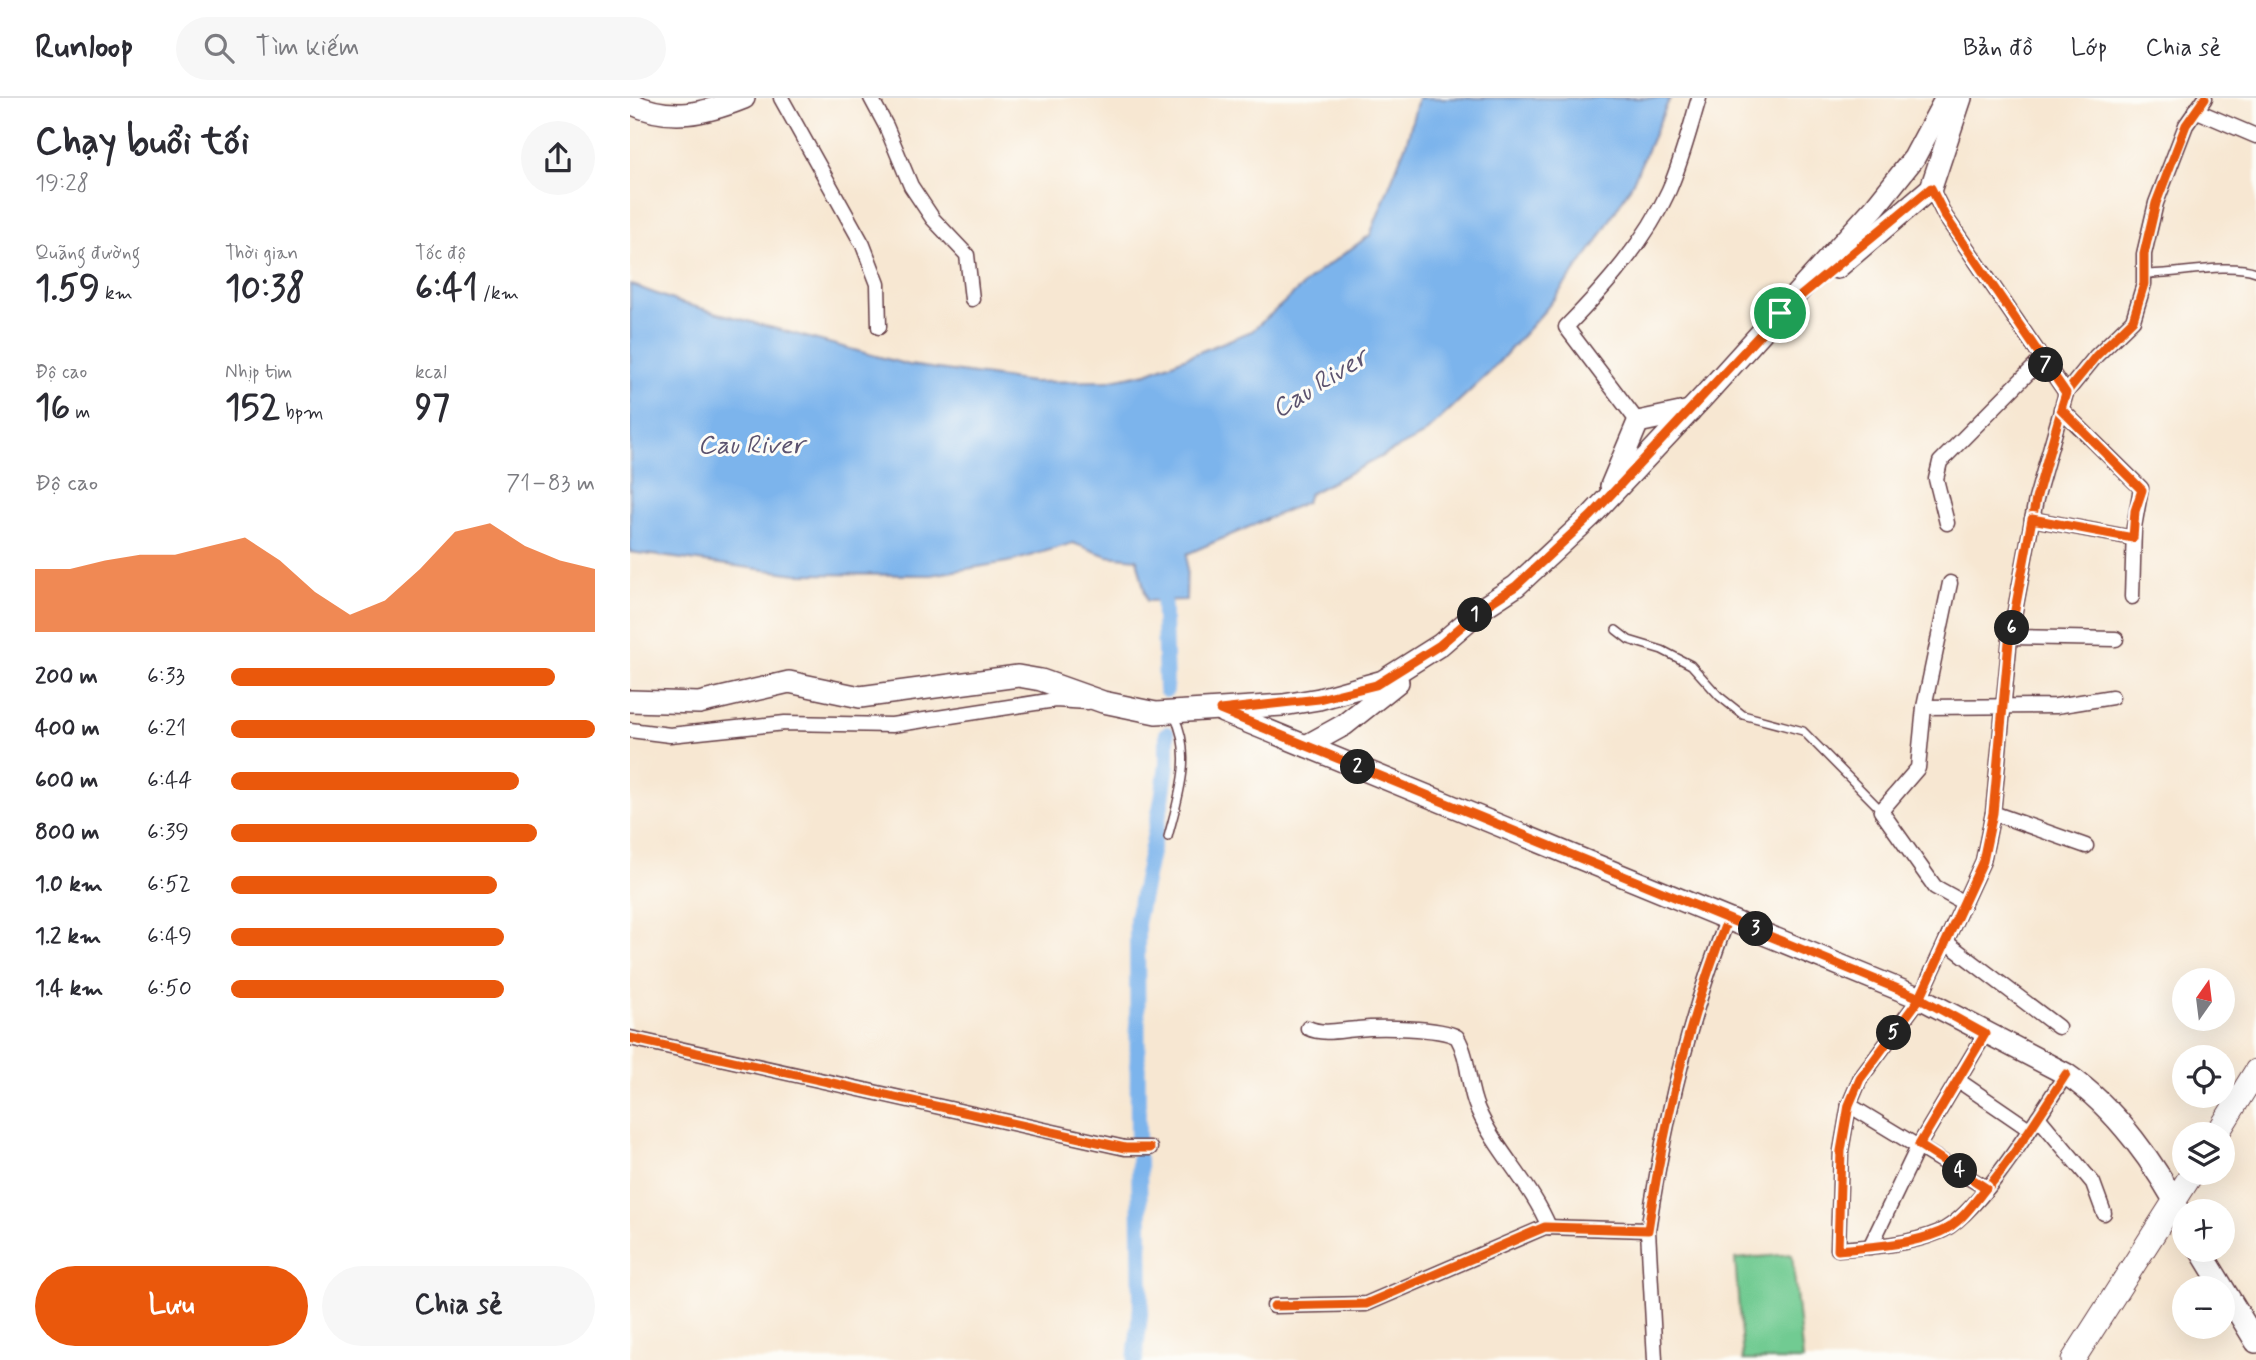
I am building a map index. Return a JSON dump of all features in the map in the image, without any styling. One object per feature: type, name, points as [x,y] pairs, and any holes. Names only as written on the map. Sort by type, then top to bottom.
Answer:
[{"type":"main road","points":[[631,104],[649,112],[676,116],[713,111],[744,98]]},
{"type":"main road","points":[[1306,746],[1371,705],[1484,607],[1516,586],[1607,499],[1780,313],[1899,178],[1914,158],[1946,98]]},
{"type":"main road","points":[[1780,313],[1931,188],[1961,98]]},
{"type":"main road","points":[[1607,499],[1638,422],[1690,411]]},
{"type":"main road","points":[[630,701],[699,703],[789,682],[860,697],[1018,676],[1041,680],[1130,710],[1220,710],[1319,699],[1376,685],[1440,645]]},
{"type":"main road","points":[[1220,710],[1920,998],[2066,1074],[2089,1089],[2152,1165],[2172,1199]]},
{"type":"main road","points":[[2224,1122],[2256,1071]]},
{"type":"main road","points":[[2073,1360],[2172,1220]]},
{"type":"main road","points":[[2208,1262],[2253,1332]]},
{"type":"street","points":[[631,104],[653,98]]},
{"type":"street","points":[[782,98],[869,257],[879,290],[880,327]]},
{"type":"street","points":[[871,98],[911,186],[933,219],[969,258],[972,299]]},
{"type":"street","points":[[1638,422],[1566,327],[1597,294],[1652,220],[1668,191],[1699,98]]},
{"type":"street","points":[[2066,1074],[1986,1188],[1963,1216],[1941,1232],[1870,1247],[1838,1250],[1841,1151],[1849,1105],[1860,1079],[1920,998],[1983,861],[1993,813],[2010,636],[2032,519],[2066,393],[2096,356],[2128,327],[2138,307],[2146,274],[2144,254],[2156,203],[2200,104],[2256,136]]},
{"type":"street","points":[[1931,188],[1945,216],[2066,393]]},
{"type":"street","points":[[1947,523],[1936,479],[1940,462],[2042,359]]},
{"type":"street","points":[[2061,409],[2141,488],[2133,538],[2132,597]]},
{"type":"street","points":[[2032,519],[2133,538]]},
{"type":"street","points":[[1950,583],[1924,707],[1918,768],[1881,811],[1935,887],[1964,903]]},
{"type":"street","points":[[2010,636],[2116,639]]},
{"type":"street","points":[[1924,707],[2056,706],[2112,697]]},
{"type":"street","points":[[630,730],[670,735],[785,723],[892,725],[1055,700],[1104,702]]},
{"type":"street","points":[[1993,813],[2086,845]]},
{"type":"street","points":[[1655,1360],[1648,1230],[1665,1128],[1679,1069],[1697,1003],[1728,918]]},
{"type":"street","points":[[1946,942],[2058,1027]]},
{"type":"street","points":[[1308,1028],[1332,1032],[1360,1028],[1443,1032],[1457,1037],[1464,1053],[1471,1090],[1479,1112],[1549,1227]]},
{"type":"street","points":[[1870,1247],[1919,1145],[1985,1034]]},
{"type":"street","points":[[630,1038],[1125,1148],[1150,1148]]},
{"type":"street","points":[[1959,1081],[2033,1123],[2093,1183],[2104,1213]]},
{"type":"street","points":[[1849,1105],[1986,1188]]},
{"type":"street","points":[[1274,1306],[1366,1304],[1549,1227],[1648,1230]]},
{"type":"lane","points":[[2146,274],[2178,274],[2231,267],[2256,272]]},
{"type":"lane","points":[[1616,630],[1629,640],[1662,650],[1684,661],[1743,715],[1803,731],[1881,811]]},
{"type":"lane","points":[[1168,837],[1185,759],[1183,742],[1172,712]]},
{"type":"green space","points":[[1792,1254],[1803,1360],[1743,1360],[1735,1259]]},
{"type":"water","name":"Cau River","points":[[1418,98],[1670,98],[1632,184],[1594,246],[1546,309],[1490,372],[1423,435],[1309,494],[1306,502],[1187,554],[1186,600],[1147,601],[1137,559],[1107,556],[1073,543],[1013,561],[931,575],[797,574],[630,552],[630,284],[678,302],[909,365],[1032,382],[1107,381],[1147,373],[1252,331],[1317,273],[1370,235],[1407,141]]},
{"type":"waterway","points":[[1163,581],[1166,690]]},
{"type":"waterway","points":[[1138,1142],[1137,919],[1162,800],[1167,764],[1167,734]]},
{"type":"waterway","points":[[1135,1360],[1141,1306],[1139,1159]]},
{"type":"cycle path","points":[[2066,1074],[2008,1162],[1972,1206],[1955,1222],[1939,1232],[1915,1240],[1838,1249],[1841,1151],[1849,1105],[1860,1079],[1920,998],[1983,861],[1993,813],[2010,637],[2036,499],[2066,393],[2096,356],[2133,320],[2144,284],[2144,254],[2156,203],[2186,125],[2205,98]]},
{"type":"cycle path","points":[[1274,1306],[1366,1304],[1545,1227],[1648,1230],[1679,1071],[1701,994],[1728,918]]},
{"type":"cycle path","points":[[630,1038],[1125,1148],[1150,1148]]},
{"type":"route","points":[[1780,313],[1591,516],[1516,586],[1484,607],[1440,645],[1376,685],[1283,705],[1220,710],[1920,998],[1985,1034],[1919,1145],[1986,1188],[1963,1216],[1941,1232],[1870,1247],[1838,1250],[1841,1151],[1849,1105],[1860,1079],[1920,998],[1983,861],[1993,813],[2009,642],[2032,519],[2133,538],[2135,511],[2142,490],[2061,409],[2066,393],[1945,216],[1931,188],[1828,276],[1780,313]]}]
